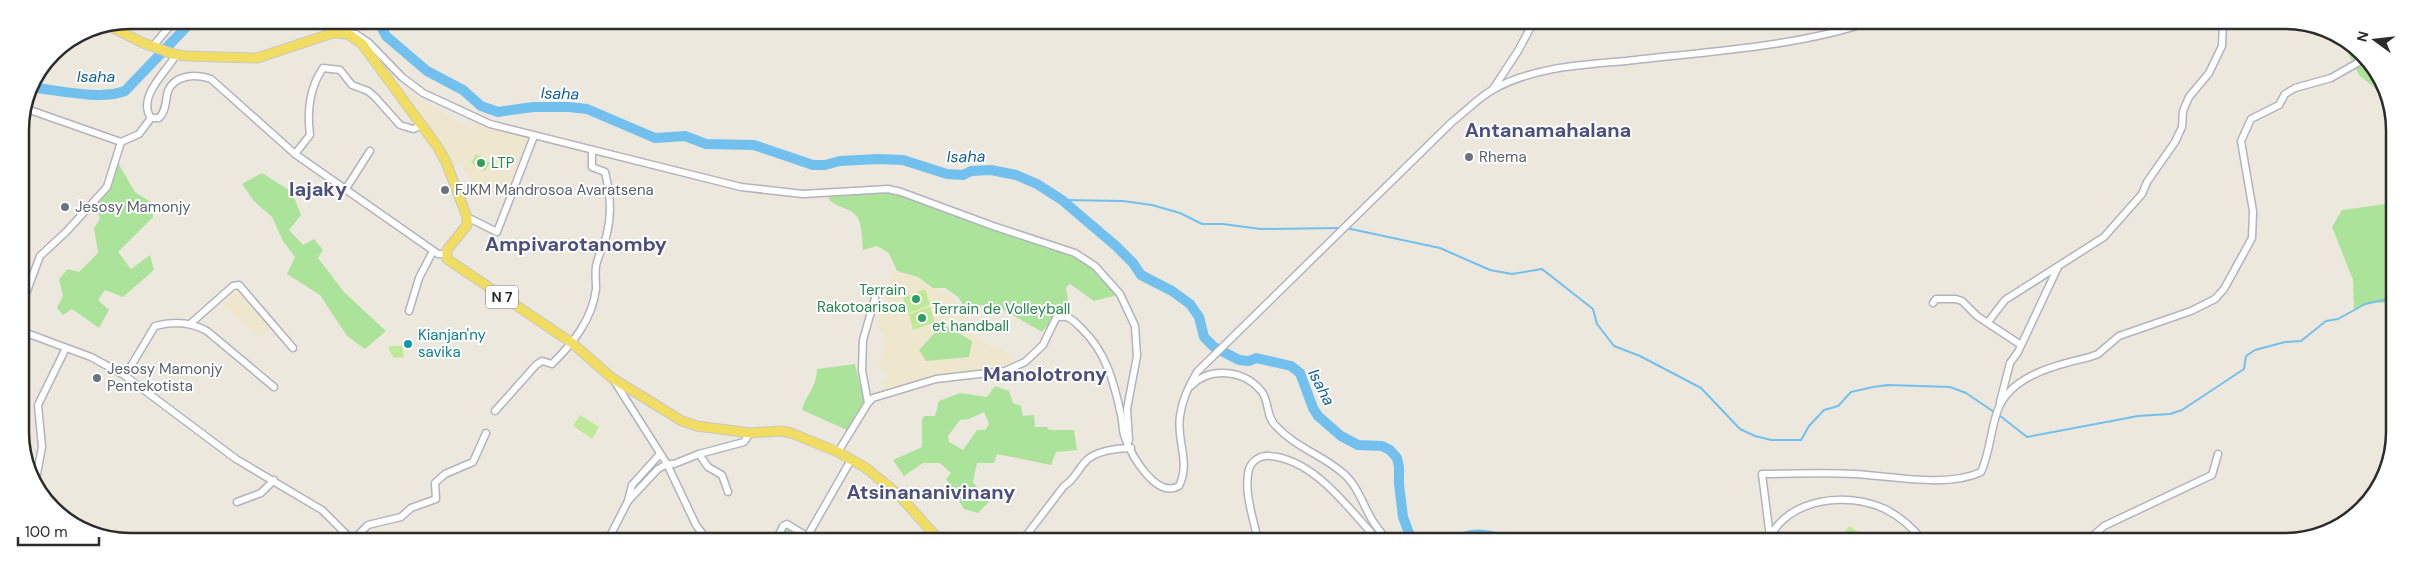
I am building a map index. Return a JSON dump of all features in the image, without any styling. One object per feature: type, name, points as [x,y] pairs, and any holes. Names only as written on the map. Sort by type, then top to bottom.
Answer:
[{"type":"main road","points":[[119,30],[156,48],[174,54],[257,58],[333,33],[348,34],[362,44],[437,146],[446,162],[466,217],[464,230],[447,250],[446,254]]},
{"type":"main road","name":"N 7","points":[[446,254],[447,258],[572,343],[612,378],[682,421],[697,426],[750,433],[781,431],[791,433],[838,452],[874,473],[899,495],[933,533]]},
{"type":"street","points":[[156,48],[170,29]]},
{"type":"street","points":[[1493,89],[1530,29]]},
{"type":"street","points":[[838,452],[873,398],[936,379],[1005,371],[1025,362],[1043,346],[1056,318],[1063,316],[1070,318],[1092,338],[1110,369],[1124,437],[1153,482],[1167,490],[1178,486],[1185,467],[1180,417],[1187,391],[1197,372],[1452,122],[1493,89],[1523,77],[1556,68],[1747,47],[1847,29]]},
{"type":"street","points":[[1988,322],[2005,300],[2104,237],[2142,194],[2147,182],[2175,142],[2182,127],[2183,111],[2188,97],[2209,73],[2222,46],[2223,29]]},
{"type":"street","points":[[348,34],[356,34],[369,43],[402,77],[423,93],[490,124],[733,185],[786,194],[823,194],[888,189],[1075,253],[1095,266],[1120,294],[1135,326],[1137,356],[1126,408],[1130,446]]},
{"type":"street","points":[[151,118],[148,106],[153,86],[174,54]]},
{"type":"street","points":[[1998,411],[2010,391],[2037,372],[2098,354],[2119,336],[2191,311],[2215,299],[2224,289],[2252,238],[2253,211],[2241,141],[2251,119],[2279,105],[2285,94],[2295,88],[2331,78],[2354,65]]},
{"type":"street","points":[[294,154],[310,135],[309,115],[314,84],[323,68],[340,70],[352,85],[368,91],[375,97],[400,125],[413,129],[421,126]]},
{"type":"street","points":[[151,118],[159,118],[163,114],[172,84],[186,77],[200,75],[211,79],[294,154],[433,251],[438,254],[446,254]]},
{"type":"street","points":[[31,110],[121,142],[139,134],[151,118]]},
{"type":"street","points":[[466,217],[496,232],[534,136]]},
{"type":"street","points":[[29,286],[40,256],[66,232],[107,187],[121,142]]},
{"type":"street","points":[[495,411],[536,365],[542,362],[552,364],[572,343],[579,335],[591,306],[596,290],[596,266],[608,232],[610,192],[605,172],[592,168],[592,150]]},
{"type":"street","points":[[345,190],[370,151]]},
{"type":"street","points":[[409,310],[419,278],[433,251]]},
{"type":"street","points":[[1768,533],[1762,474],[1855,474],[1916,480],[1970,478],[1981,472],[1987,458],[2010,363],[2021,346],[2059,267]]},
{"type":"street","points":[[190,324],[234,286],[239,285],[293,348]]},
{"type":"street","points":[[868,403],[862,370],[863,340],[875,298]]},
{"type":"street","points":[[1933,303],[1936,299],[1956,299],[1962,301],[1977,316],[2021,346]]},
{"type":"street","points":[[125,376],[155,326],[168,322],[195,324],[207,331],[274,387]]},
{"type":"street","points":[[29,334],[91,358],[125,376],[236,459],[322,510],[345,533]]},
{"type":"street","points":[[37,473],[42,447],[38,405],[66,348]]},
{"type":"street","points":[[1187,391],[1206,376],[1221,372],[1236,375],[1256,386],[1264,393],[1270,419],[1275,426],[1303,449],[1344,474],[1383,533]]},
{"type":"street","points":[[612,378],[659,455],[667,464],[696,525],[702,533]]},
{"type":"street","points":[[360,533],[368,525],[401,517],[411,508],[436,499],[435,483],[445,474],[473,462],[486,433]]},
{"type":"street","points":[[628,502],[658,470],[667,464],[674,464],[699,454],[744,442],[750,433]]},
{"type":"street","points":[[1028,533],[1064,486],[1071,482],[1086,460],[1114,448],[1130,446]]},
{"type":"street","points":[[699,454],[708,467],[722,475],[728,492]]},
{"type":"street","points":[[2096,533],[2104,526],[2212,475],[2218,454]]},
{"type":"street","points":[[612,533],[628,502],[632,485],[659,455]]},
{"type":"street","points":[[1256,533],[1249,495],[1249,469],[1263,455],[1279,456],[1297,463],[1312,473],[1371,533]]},
{"type":"street","points":[[809,533],[851,460]]},
{"type":"street","points":[[237,502],[261,493],[274,480]]},
{"type":"street","points":[[1774,533],[1783,521],[1799,508],[1838,500],[1864,503],[1884,509],[1912,528],[1916,533]]},
{"type":"street","points":[[780,533],[783,526],[787,524],[804,533]]},
{"type":"shaded area","points":[[401,88],[471,129],[479,121],[532,137],[514,184],[497,195],[487,195],[471,182],[462,167],[458,165],[453,169],[450,167],[400,92]]},
{"type":"shaded area","points":[[893,271],[925,279],[951,296],[962,311],[973,333],[990,346],[1000,348],[1010,354],[1011,365],[936,376],[885,391],[882,384],[889,374],[878,369],[885,339],[877,324]]},
{"type":"shaded area","points":[[240,289],[271,330],[259,337],[222,305]]},
{"type":"green space","points":[[2354,65],[2363,65],[2379,92],[2359,75]]},
{"type":"green space","name":"LTP","points":[[476,154],[490,163],[485,171],[471,163]]},
{"type":"green space","points":[[118,163],[135,192],[152,203],[153,217],[118,252],[131,269],[150,255],[154,270],[123,297],[105,290],[98,300],[109,310],[99,328],[72,309],[63,315],[57,308],[63,296],[59,279],[68,269],[79,272],[98,253],[94,228],[100,219],[96,206],[110,190]]},
{"type":"green space","points":[[262,173],[292,192],[301,215],[289,230],[303,245],[314,239],[323,250],[318,258],[344,292],[386,331],[365,349],[347,336],[320,295],[287,274],[295,257],[283,241],[272,217],[254,201],[242,184]]},
{"type":"green space","points":[[888,190],[1074,254],[1093,268],[1118,295],[1094,301],[1070,284],[1066,288],[1068,300],[1042,332],[995,305],[964,306],[958,297],[945,288],[933,288],[918,277],[897,271],[889,253],[877,246],[863,250],[858,218],[851,211],[834,203],[827,196]]},
{"type":"green space","points":[[2386,204],[2386,303],[2373,302],[2354,310],[2353,280],[2332,227],[2342,210]]},
{"type":"green space","name":"Terrain Rakotoarisoa","points":[[925,289],[930,305],[909,313],[903,298]]},
{"type":"green space","name":"Terrain de Volleyball et handball","points":[[930,307],[935,322],[913,330],[909,314]]},
{"type":"green space","points":[[943,324],[972,341],[969,357],[926,361],[919,350]]},
{"type":"green space","points":[[391,346],[402,346],[404,357],[394,358],[388,348]]},
{"type":"green space","points":[[855,364],[864,401],[847,430],[802,410],[815,382],[817,369]]},
{"type":"green space","points":[[995,386],[1009,391],[1013,403],[1021,406],[1023,416],[1034,415],[1035,427],[1047,427],[1049,430],[1074,430],[1077,450],[1056,452],[1051,465],[997,454],[994,463],[977,463],[973,482],[989,502],[978,513],[964,509],[946,479],[951,473],[940,463],[923,463],[904,476],[893,460],[922,447],[922,420],[924,416],[935,416],[939,401],[960,393],[987,397]],"holes":[[[984,412],[989,424],[985,430],[977,430],[963,450],[949,442],[948,436],[960,420],[969,419]]]},
{"type":"green space","points":[[580,415],[599,427],[592,439],[573,426]]},
{"type":"green space","points":[[1849,526],[1860,533],[1844,533]]},
{"type":"green space","points":[[790,527],[799,533],[783,533],[785,528]]},
{"type":"waterway","name":"Isaha","points":[[37,88],[93,95],[116,94],[125,91],[184,29]]},
{"type":"waterway","name":"Isaha","points":[[382,29],[386,36],[427,71],[463,90],[481,106],[498,112],[533,107],[587,109],[655,138],[685,136],[706,144],[754,145],[813,165],[825,165],[840,161],[903,160],[947,174],[963,175],[971,171],[991,170],[1016,175],[1037,184],[1062,200],[1116,246],[1133,263],[1141,275],[1172,291],[1190,304],[1199,317],[1204,337],[1214,347],[1239,360],[1249,361],[1256,358],[1291,366],[1300,373],[1313,408],[1318,416],[1341,436],[1358,445],[1382,446],[1390,450],[1397,458],[1403,517],[1409,533]]},
{"type":"waterway","points":[[1062,200],[1123,201],[1152,205],[1180,213],[1202,224],[1223,224],[1260,229],[1341,228]]},
{"type":"waterway","points":[[1346,228],[1440,248],[1490,270],[1512,274],[1542,269],[1593,309],[1597,324],[1614,346],[1640,356],[1701,388],[1740,429],[1755,436],[1771,440],[1801,440],[1809,426],[1824,410],[1838,406],[1851,392],[1888,385],[1950,387],[1966,393],[1994,412]]},
{"type":"waterway","points":[[1999,415],[2027,437],[2138,416],[2170,414],[2182,410],[2244,369],[2246,356],[2255,350],[2285,342],[2301,341],[2326,321],[2338,319],[2365,304],[2386,300]]},
{"type":"place","name":"Rhema","points":[[1469,157]]},
{"type":"place","name":"LTP","points":[[481,163]]},
{"type":"place","name":"FJKM Mandrosoa Avaratsena","points":[[445,190]]},
{"type":"place","name":"Jesosy Mamonjy","points":[[65,207]]},
{"type":"place","name":"Terrain Rakotoarisoa","points":[[916,299]]},
{"type":"place","name":"Terrain de Volleyball et handball","points":[[922,318]]},
{"type":"place","name":"Kianjan'ny savika","points":[[408,344]]},
{"type":"place","name":"Jesosy Mamonjy Pentekotista","points":[[97,378]]},
{"type":"district","name":"Antanamahalana","points":[[1548,130]]},
{"type":"district","name":"Iajaky","points":[[318,189]]},
{"type":"district","name":"Ampivarotanomby","points":[[576,244]]},
{"type":"district","name":"Manolotrony","points":[[1045,374]]},
{"type":"district","name":"Atsinananivinany","points":[[931,492]]}]
